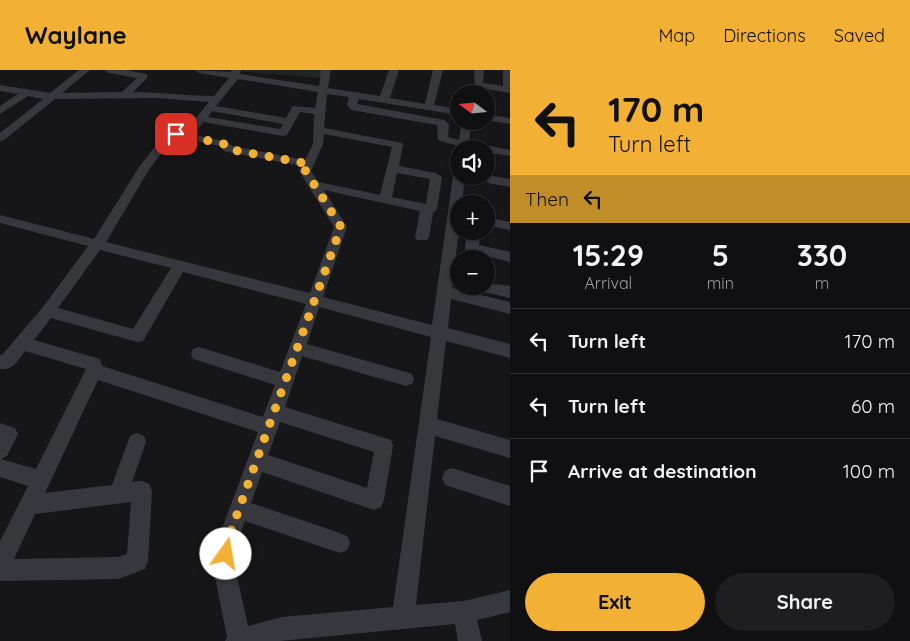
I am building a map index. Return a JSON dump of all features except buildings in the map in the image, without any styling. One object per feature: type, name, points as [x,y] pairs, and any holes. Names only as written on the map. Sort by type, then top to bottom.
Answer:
[{"type":"street","points":[[2,135],[85,70]]},
{"type":"street","points":[[109,70],[144,76],[125,95]]},
{"type":"street","points":[[199,70],[235,73],[322,90],[450,111]]},
{"type":"street","points":[[326,70],[319,112],[318,144],[305,170],[341,227],[227,542],[224,567],[238,641],[282,629],[464,612],[510,601]]},
{"type":"street","points":[[384,100],[394,70]]},
{"type":"street","points":[[429,108],[438,70]]},
{"type":"street","points":[[466,70],[479,71],[478,85],[509,90],[508,70]]},
{"type":"street","points":[[0,362],[6,363],[48,311],[98,244],[145,167],[168,138],[196,125],[235,73]]},
{"type":"street","points":[[0,88],[50,96],[125,95],[214,103],[289,122]]},
{"type":"street","points":[[0,111],[26,93]]},
{"type":"street","points":[[355,95],[352,105],[355,108],[440,122],[444,124],[442,138],[450,141]]},
{"type":"street","points":[[201,119],[283,133],[297,108],[319,112]]},
{"type":"street","points":[[0,116],[22,120]]},
{"type":"street","points":[[495,118],[510,121]]},
{"type":"street","points":[[318,130],[398,145],[394,169],[385,200]]},
{"type":"street","points":[[176,134],[224,144],[228,149],[309,164]]},
{"type":"street","points":[[495,151],[510,153]]},
{"type":"street","points":[[314,186],[432,209],[436,177],[394,169]]},
{"type":"street","points":[[495,180],[510,183]]},
{"type":"street","points":[[403,619],[458,185]]},
{"type":"street","points":[[422,237],[427,208]]},
{"type":"street","points":[[0,219],[510,351]]},
{"type":"street","points":[[495,223],[510,226]]},
{"type":"street","points":[[473,240],[472,248],[510,257]]},
{"type":"street","points":[[48,311],[137,336],[180,265]]},
{"type":"street","points":[[495,289],[510,292]]},
{"type":"street","points":[[444,292],[510,308]]},
{"type":"street","points":[[0,564],[94,372],[94,364],[22,343]]},
{"type":"street","points":[[298,348],[406,379]]},
{"type":"street","points":[[199,354],[286,381]]},
{"type":"street","points":[[94,372],[272,419],[384,446],[374,500],[257,461]]},
{"type":"street","points":[[427,425],[510,449]]},
{"type":"street","points":[[0,432],[9,434],[0,450]]},
{"type":"street","points":[[118,494],[137,442]]},
{"type":"street","points":[[0,468],[42,480]]},
{"type":"street","points":[[452,478],[510,496]]},
{"type":"street","points":[[0,570],[118,568],[137,561],[142,492],[30,505]]},
{"type":"street","points":[[239,509],[340,543]]},
{"type":"street","points":[[464,612],[470,641]]},
{"type":"shaded area","points":[[322,70],[322,78],[237,71]]},
{"type":"route","points":[[176,134],[224,144],[228,149],[309,164],[305,170],[341,227],[227,542],[226,554]]}]
